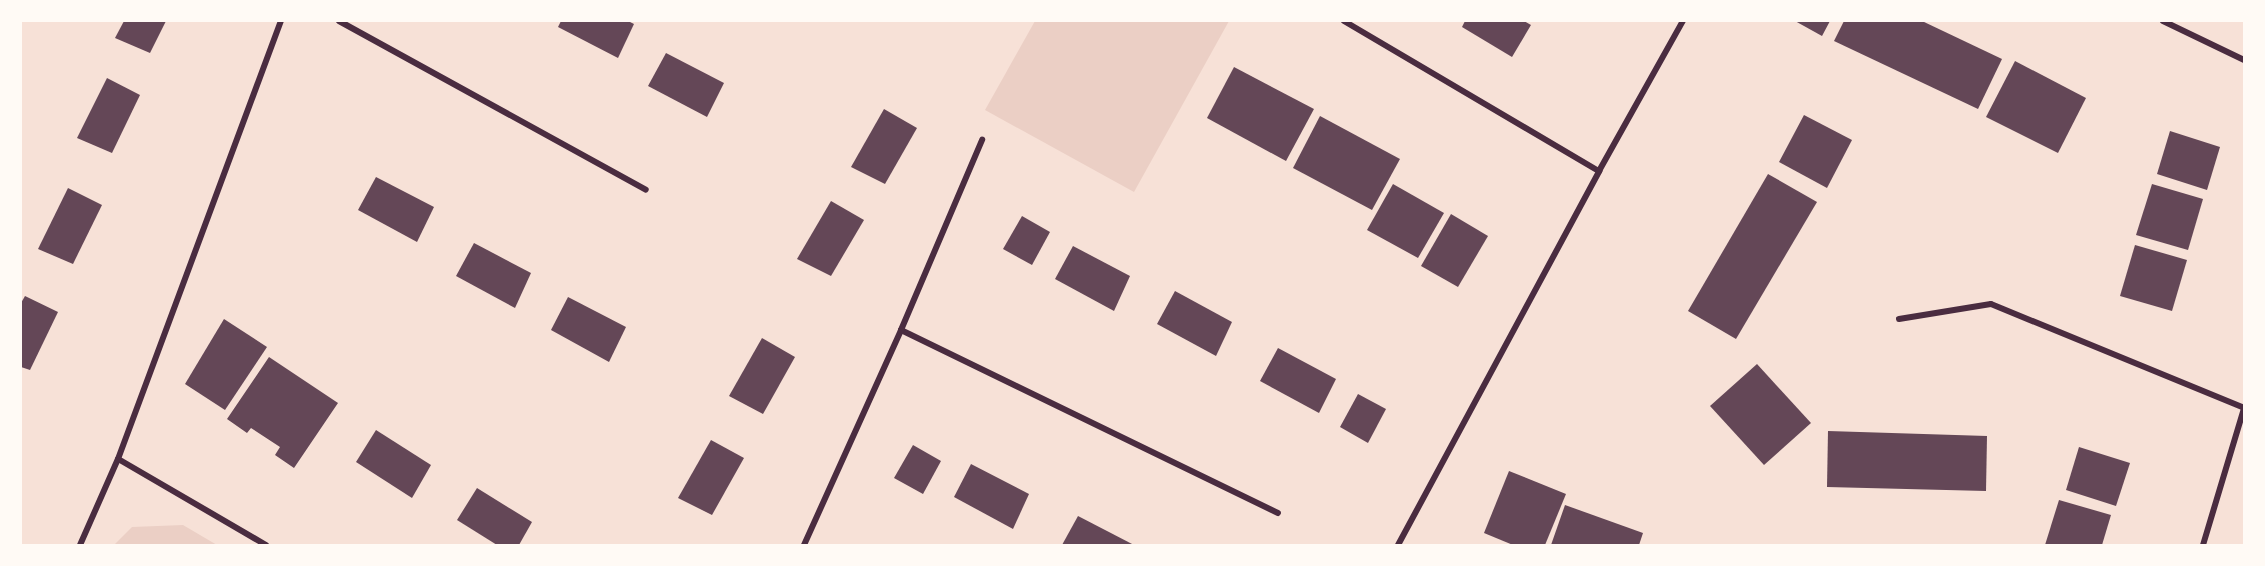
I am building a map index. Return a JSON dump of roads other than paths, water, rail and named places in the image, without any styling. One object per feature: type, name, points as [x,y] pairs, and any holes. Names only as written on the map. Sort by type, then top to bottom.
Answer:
[{"type":"street","points":[[80,545],[118,459],[281,21]]},
{"type":"street","points":[[339,21],[646,190]]},
{"type":"street","points":[[1344,21],[1355,23],[1599,171]]},
{"type":"street","points":[[1398,545],[1599,171],[1683,21]]},
{"type":"street","points":[[2163,21],[2244,60]]},
{"type":"street","points":[[804,545],[902,330],[982,140]]},
{"type":"street","points":[[1899,319],[1991,304],[2244,408],[2203,545]]},
{"type":"street","points":[[902,330],[1278,513]]},
{"type":"street","points":[[118,459],[266,545]]}]
